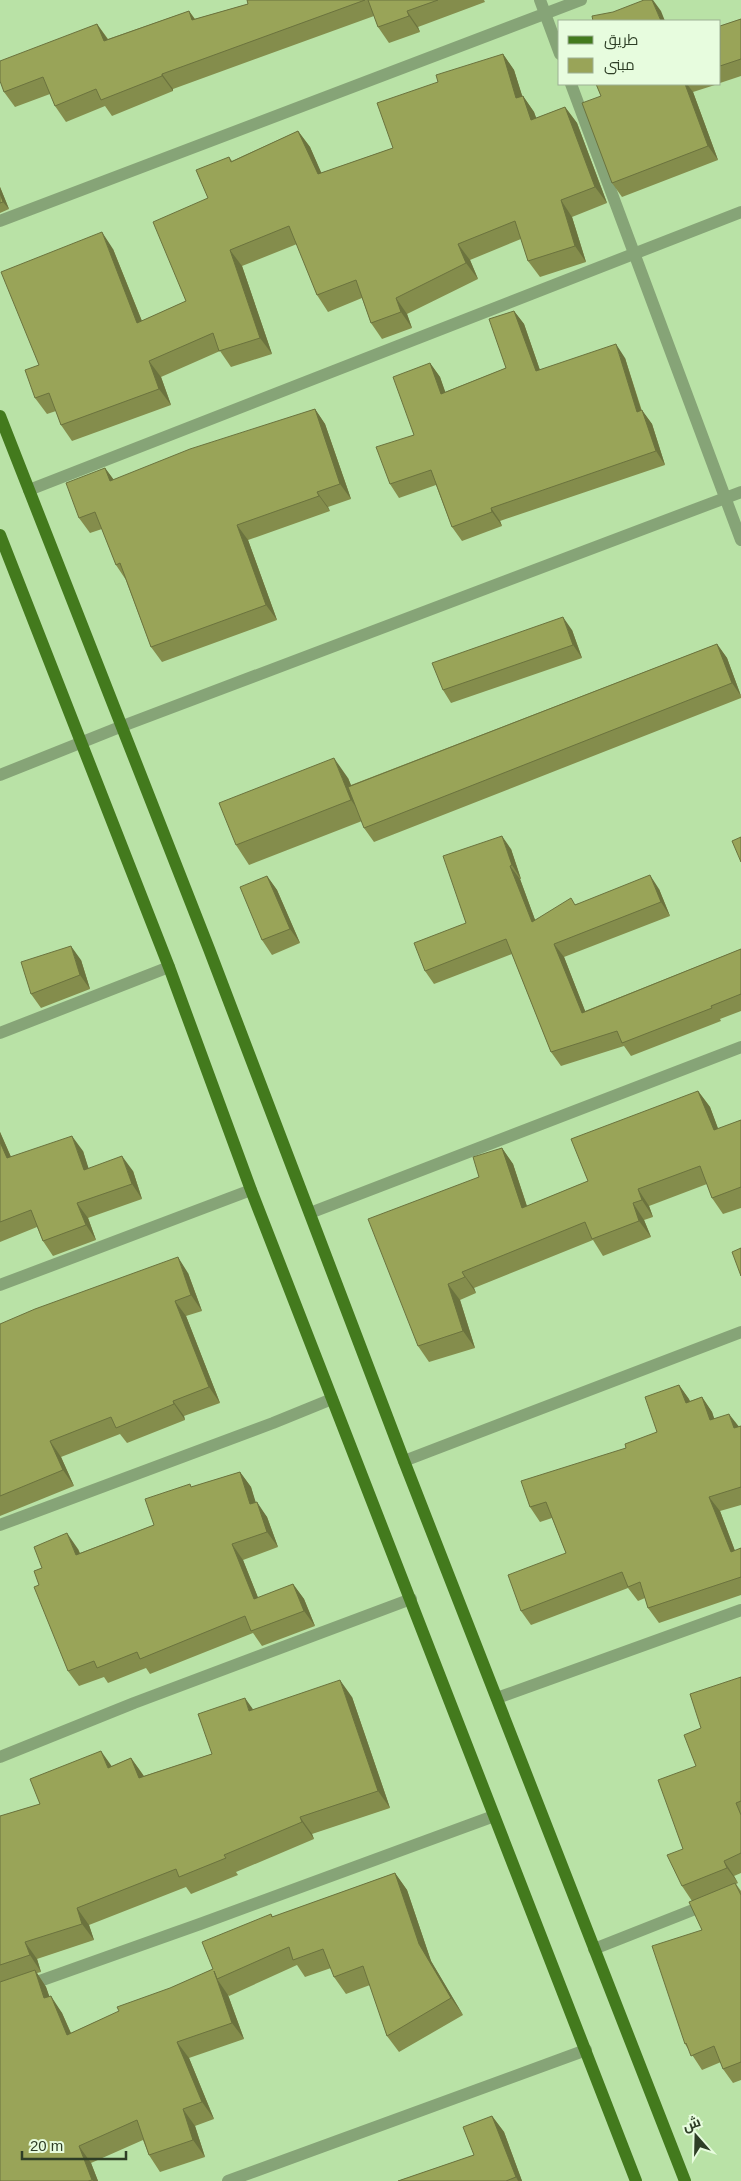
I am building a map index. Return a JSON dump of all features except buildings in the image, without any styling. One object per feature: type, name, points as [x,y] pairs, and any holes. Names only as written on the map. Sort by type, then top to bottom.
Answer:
[{"type":"main road","points":[[0,416],[685,2181]]},
{"type":"main road","points":[[0,535],[169,967],[250,1190],[411,1599],[636,2181]]},
{"type":"street","points":[[540,0],[558,49]]},
{"type":"street","points":[[0,221],[581,0]]},
{"type":"street","points":[[571,85],[741,540]]},
{"type":"street","points":[[29,490],[741,212]]},
{"type":"street","points":[[0,775],[120,727],[741,492]]},
{"type":"street","points":[[0,1033],[169,967]]},
{"type":"street","points":[[310,1213],[741,1046]]},
{"type":"street","points":[[0,1285],[250,1190]]},
{"type":"street","points":[[404,1461],[741,1332]]},
{"type":"street","points":[[0,1525],[273,1423],[332,1399]]},
{"type":"street","points":[[0,1757],[134,1703],[411,1599]]},
{"type":"street","points":[[497,1698],[741,1610]]},
{"type":"street","points":[[0,1995],[494,1816]]},
{"type":"street","points":[[594,1949],[723,1898]]},
{"type":"street","points":[[228,2181],[586,2050]]}]
